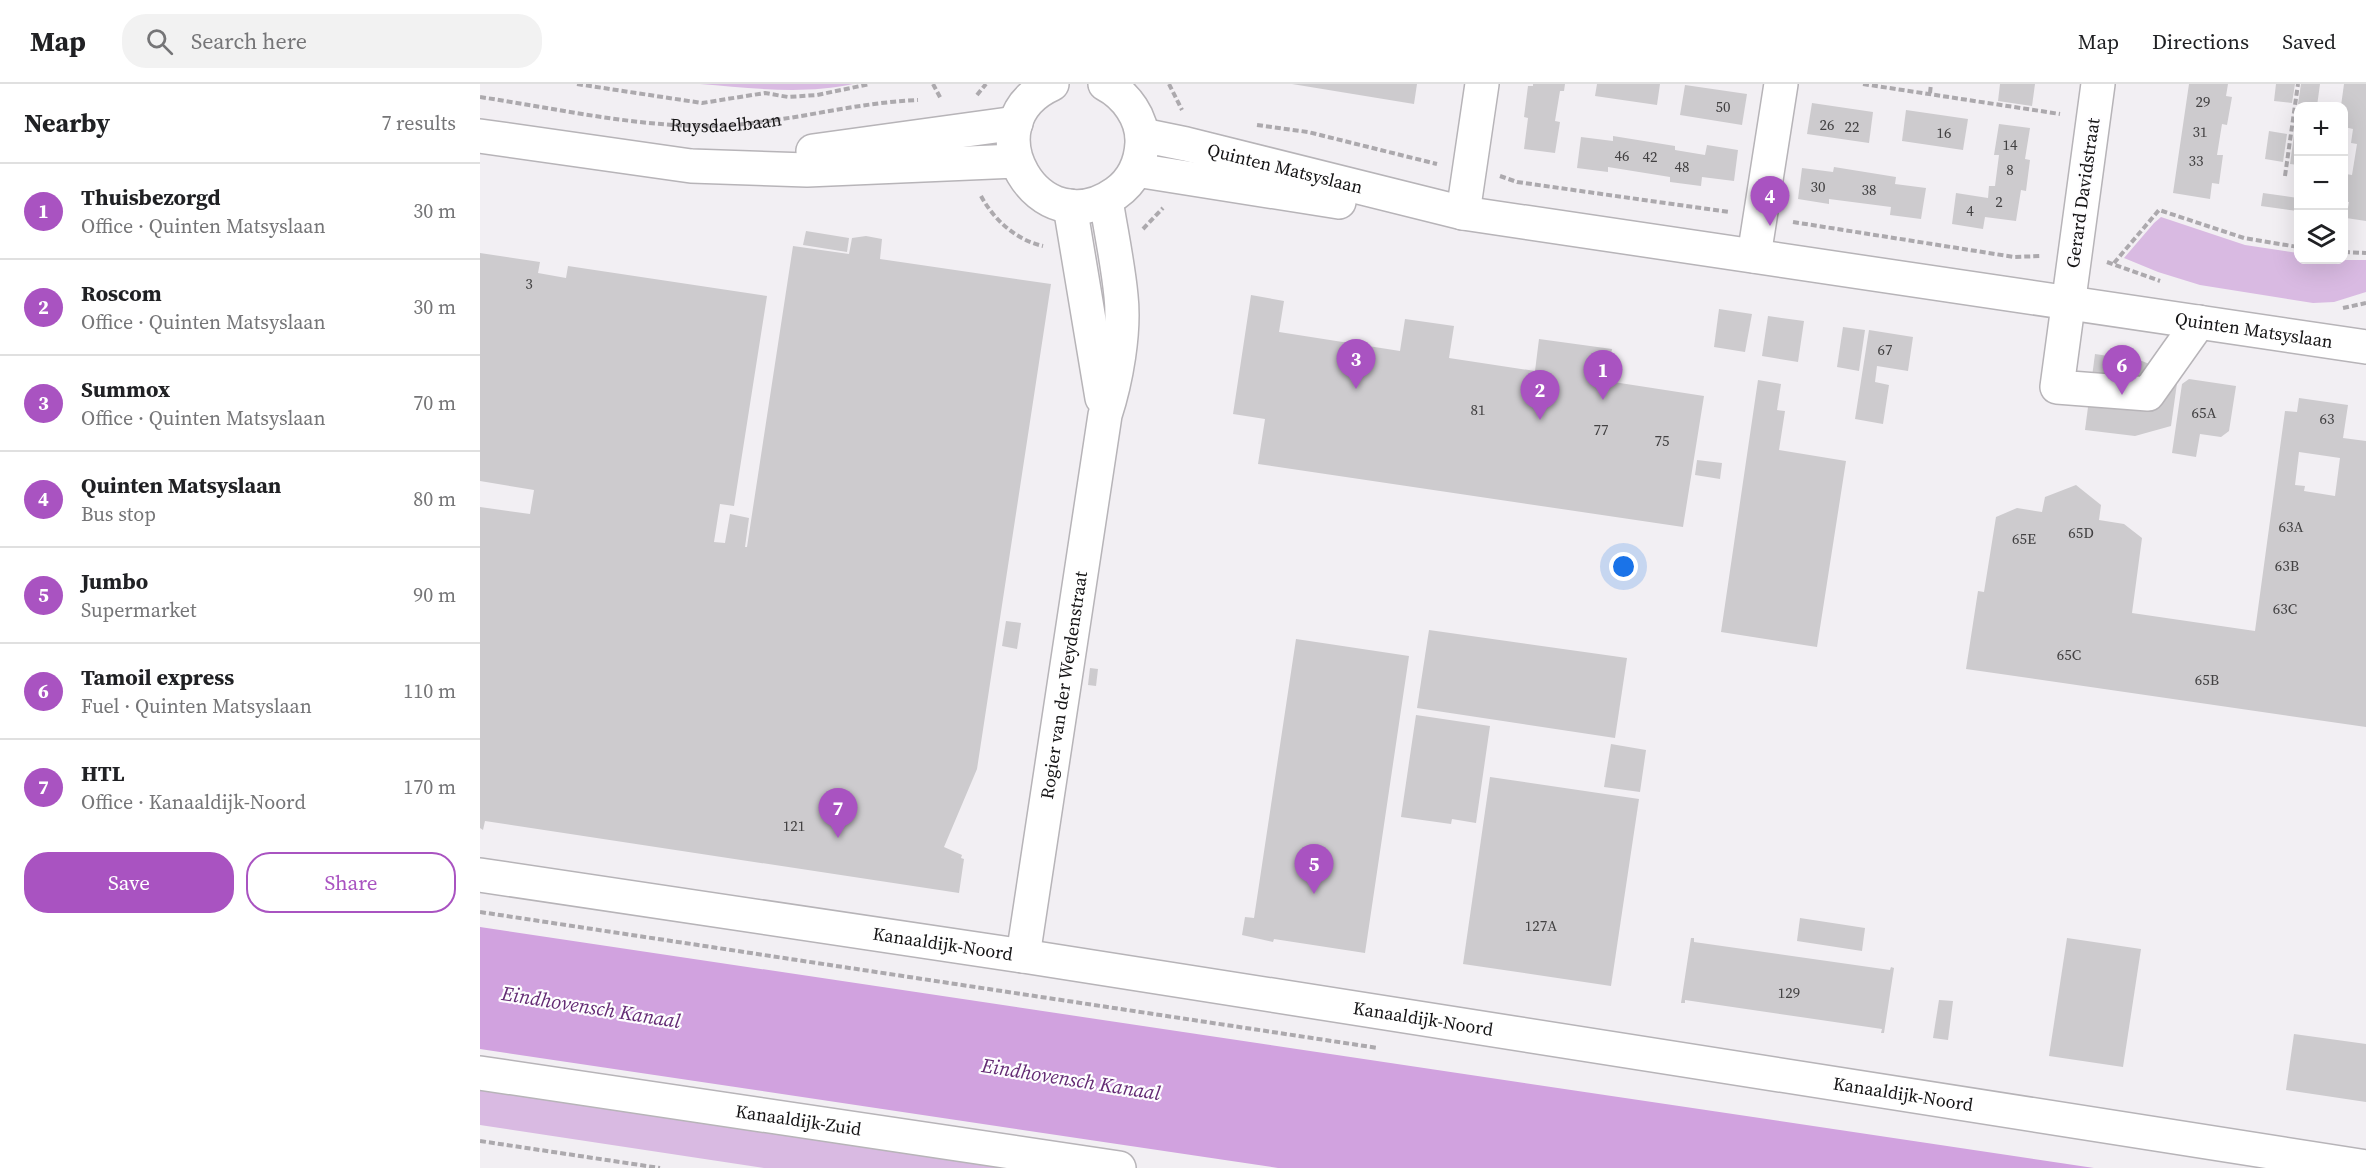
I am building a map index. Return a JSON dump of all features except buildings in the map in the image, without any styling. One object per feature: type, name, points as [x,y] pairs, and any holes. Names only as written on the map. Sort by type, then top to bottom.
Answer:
[{"type":"street","points":[[1052,84],[1041,89],[1026,104],[1016,123],[1013,142],[1016,161],[1028,183],[1047,199],[1070,206],[1089,206],[1106,200],[1124,188],[1137,170],[1142,153],[1142,135],[1133,109],[1112,86]]},
{"type":"street","points":[[1463,213],[1482,84]]},
{"type":"street","points":[[1754,256],[1781,84]]},
{"type":"street","name":"Gerard Davidstraat","points":[[2098,84],[2056,387],[2148,394],[2199,322]]},
{"type":"street","points":[[734,166],[810,152],[1016,123]]},
{"type":"street","name":"Quinten Matsyslaan","points":[[1142,135],[1463,213],[2366,347]]},
{"type":"street","points":[[480,136],[666,164],[807,170],[1016,161]]},
{"type":"street","name":"Quinten Matsyslaan","points":[[1137,170],[1393,210],[1463,213]]},
{"type":"street","name":"Rogier van der Weydenstraat","points":[[1023,956],[1105,415],[1114,386],[1121,298],[1106,200]]},
{"type":"street","name":"Rogier van der Weydenstraat","points":[[1070,206],[1105,415]]},
{"type":"street","name":"Kanaaldijk-Noord","points":[[480,875],[1023,956],[2366,1167]]},
{"type":"street","name":"Kanaaldijk-Zuid","points":[[480,1073],[1119,1168]]},
{"type":"path","points":[[577,84],[702,103],[765,93],[788,97],[817,95],[870,84]]},
{"type":"path","points":[[933,84],[940,99]]},
{"type":"path","points":[[1169,84],[1184,114]]},
{"type":"path","points":[[1863,84],[2093,120]]},
{"type":"path","points":[[1930,93],[1931,84]]},
{"type":"path","points":[[2285,176],[2298,84]]},
{"type":"path","name":"Ruysdaelbaan","points":[[480,97],[652,124],[703,126],[781,120],[883,102],[951,100]]},
{"type":"path","points":[[2113,263],[2159,210],[2244,238],[2294,246]]},
{"type":"path","points":[[2348,252],[2366,253]]},
{"type":"path","points":[[480,1141],[660,1168]]},
{"type":"shaded area","points":[[700,84],[853,84],[796,90]]},
{"type":"shaded area","points":[[2161,217],[2245,245],[2294,252],[2294,264],[2348,264],[2348,260],[2366,260],[2366,292],[2334,302],[2313,303],[2200,285],[2158,272],[2124,258]]},
{"type":"shaded area","points":[[480,1086],[1034,1168],[764,1168],[480,1125]]},
{"type":"water","name":"Eindhovensch Kanaal","points":[[480,927],[2094,1168],[1278,1168],[480,1049]]},
{"type":"place","name":"Quinten Matsyslaan","points":[[1770,226]]},
{"type":"place","name":"Summox","points":[[1356,389]]},
{"type":"place","name":"Tamoil express","points":[[2122,395]]},
{"type":"place","name":"Thuisbezorgd","points":[[1603,400]]},
{"type":"place","name":"Roscom","points":[[1540,420]]},
{"type":"place","name":"HTL","points":[[838,838]]},
{"type":"place","name":"Jumbo","points":[[1314,894]]}]
